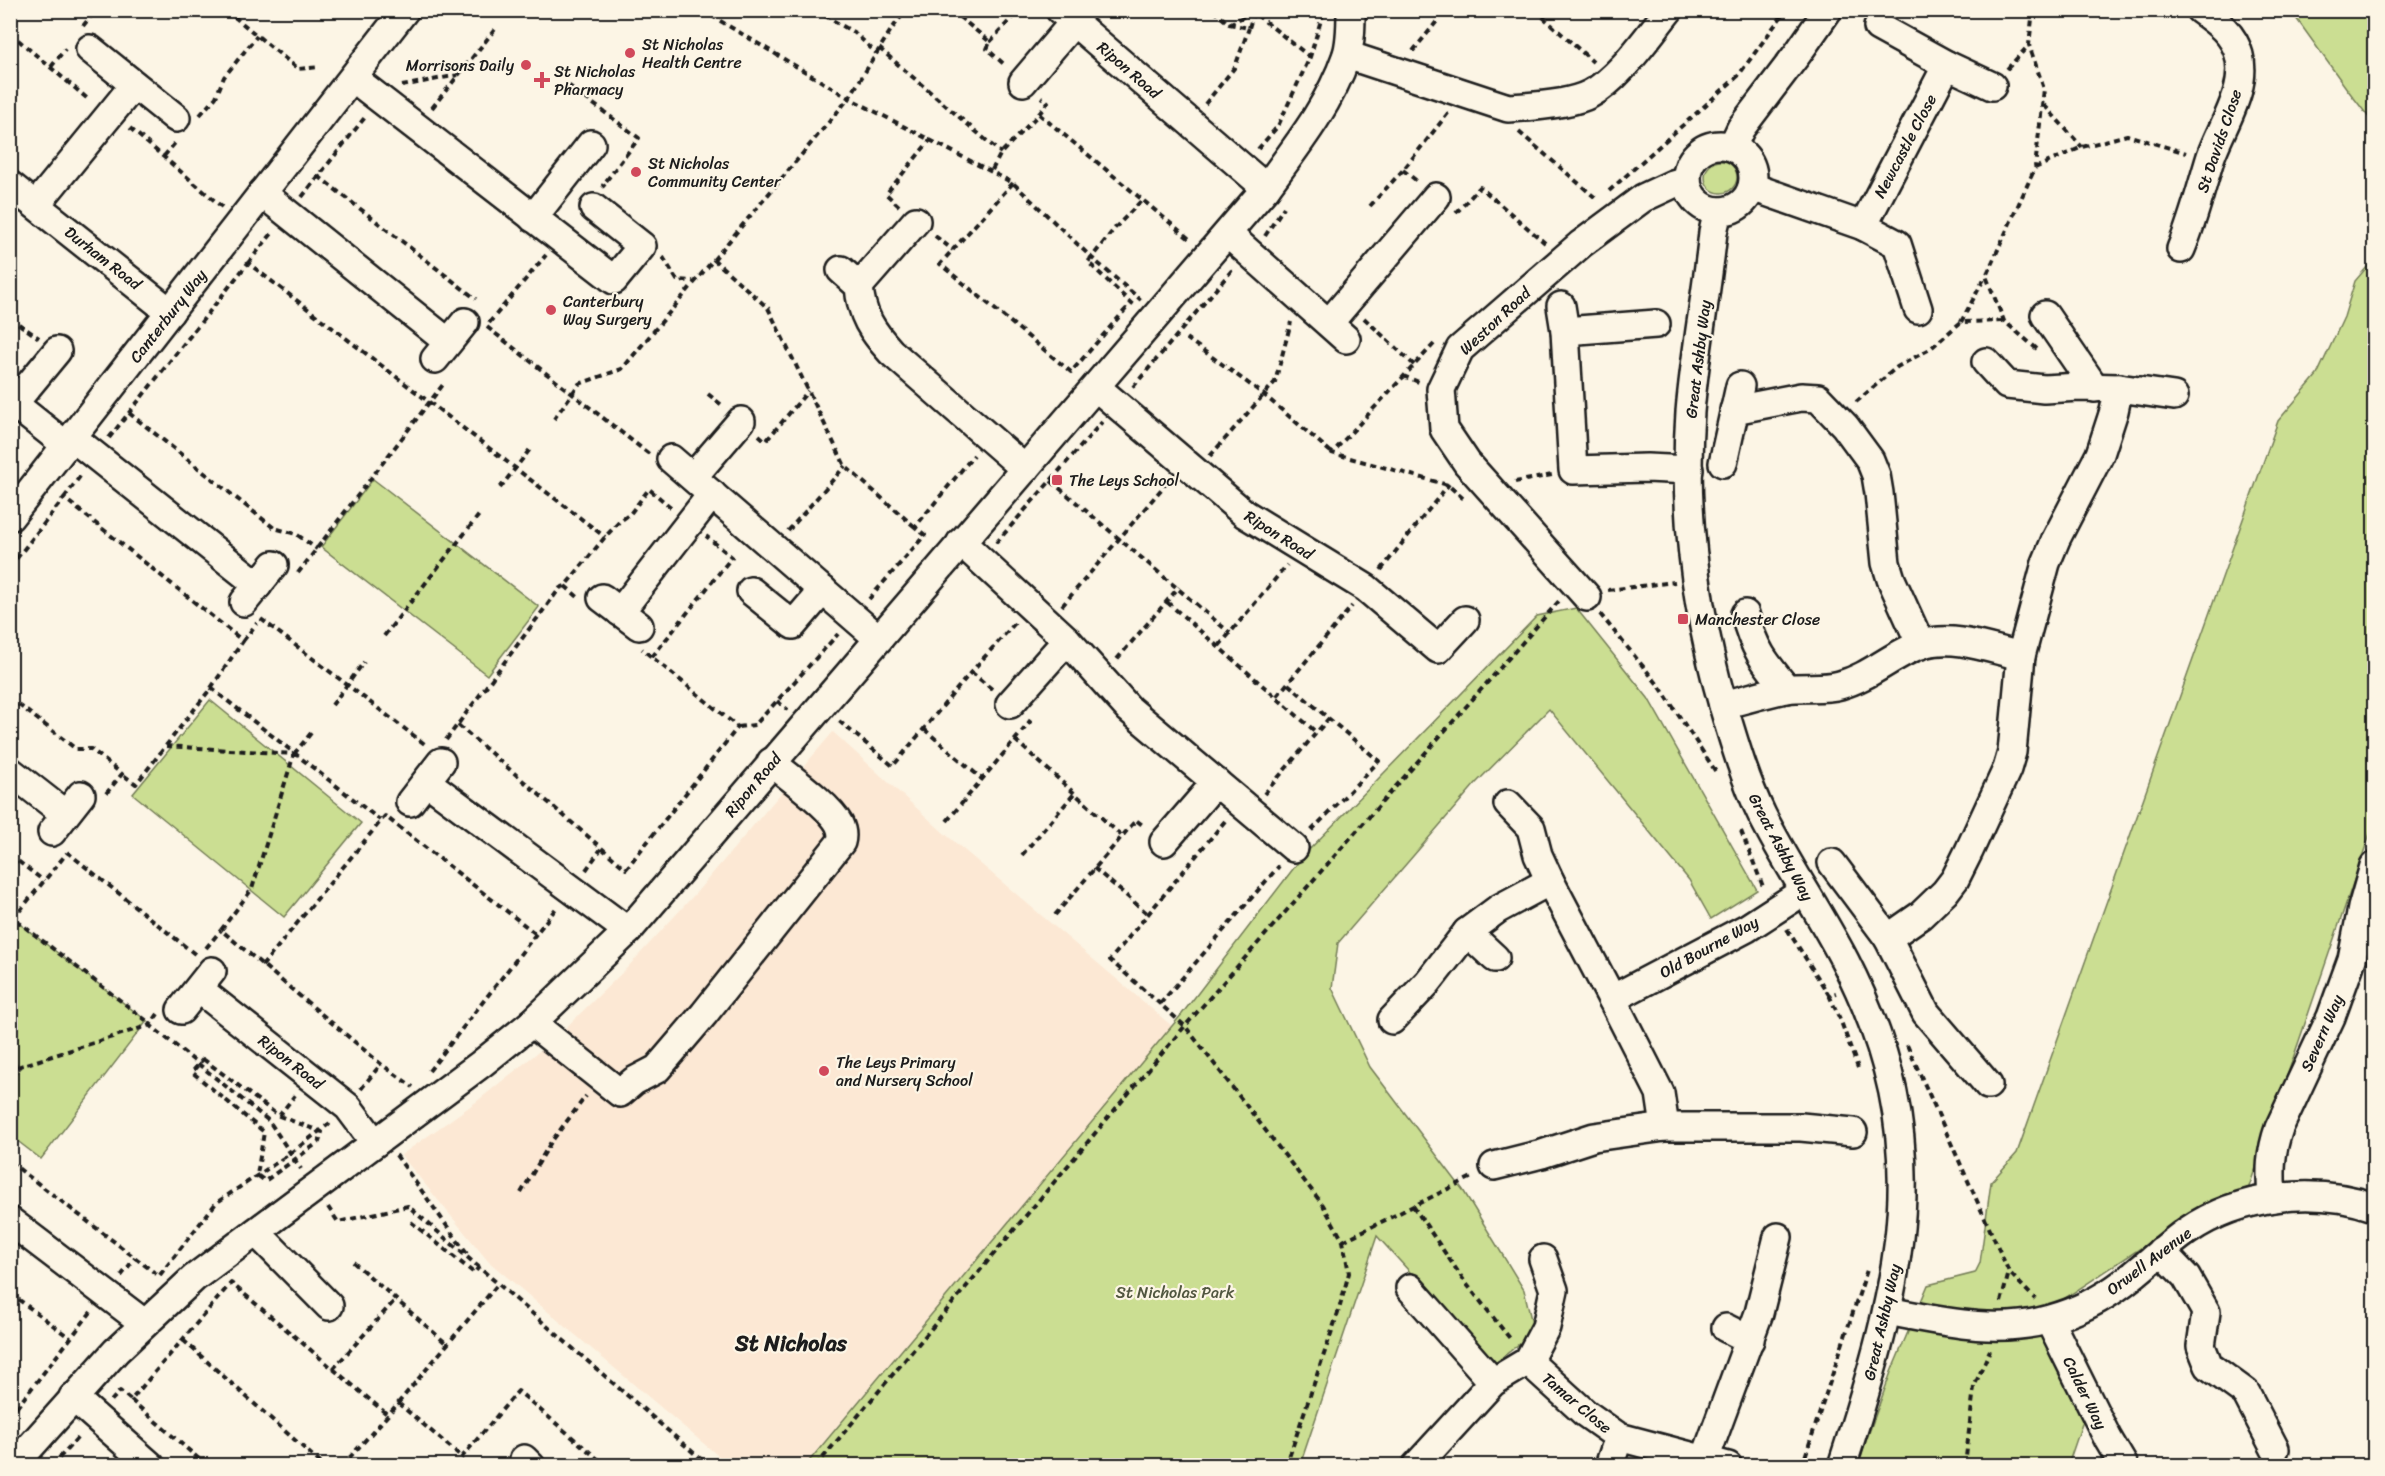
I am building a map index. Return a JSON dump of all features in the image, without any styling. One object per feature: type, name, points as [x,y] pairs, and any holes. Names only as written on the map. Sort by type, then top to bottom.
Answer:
[{"type":"street","name":"Ripon Road","points":[[13,1466],[73,1397],[144,1323],[194,1278],[481,1064],[531,1023],[628,931],[1266,189],[1306,134],[1326,100],[1347,55],[1351,10]]},
{"type":"street","points":[[1347,55],[1508,108],[1536,107],[1588,95],[1611,79],[1669,10]]},
{"type":"street","points":[[1732,147],[1740,128],[1828,10]]},
{"type":"street","name":"St Davids Close","points":[[2181,249],[2195,215],[2210,160],[2236,96],[2240,80],[2239,55],[2229,35],[2222,26],[2200,10]]},
{"type":"street","name":"Canterbury Way","points":[[10,518],[403,11]]},
{"type":"street","name":"Ripon Road","points":[[1023,82],[1067,16],[1266,189]]},
{"type":"street","points":[[1878,27],[1921,52],[1992,86]]},
{"type":"street","points":[[90,49],[182,126]]},
{"type":"street","name":"Newcastle Close","points":[[1863,226],[1947,65]]},
{"type":"street","points":[[353,78],[614,280],[642,246],[601,194]]},
{"type":"street","points":[[36,205],[100,106],[134,85]]},
{"type":"street","points":[[533,218],[591,144]]},
{"type":"street","points":[[1710,146],[1732,147],[1741,152],[1752,168],[1752,187],[1739,205],[1729,210],[1718,211],[1703,206],[1696,201],[1687,180],[1688,169],[1693,159],[1710,146]]},
{"type":"street","name":"Weston Road","points":[[1582,591],[1467,463],[1444,429],[1441,389],[1460,349],[1581,244],[1643,198],[1672,184],[1687,180]]},
{"type":"street","name":"Durham Road","points":[[10,184],[170,312]]},
{"type":"street","points":[[1752,187],[1863,226],[1897,244],[1918,309]]},
{"type":"street","points":[[262,193],[288,214],[463,337]]},
{"type":"street","points":[[1228,234],[1337,331],[1365,265],[1436,197]]},
{"type":"street","name":"Great Ashby Way","points":[[1718,211],[1713,232],[1690,411],[1689,470],[1696,580],[1723,705],[1748,783],[1761,814],[1845,962],[1871,1016],[1895,1099],[1900,1134],[1903,1202],[1898,1258],[1868,1386],[1842,1466]]},
{"type":"street","points":[[916,221],[850,278],[873,332],[891,352],[1025,469]]},
{"type":"street","points":[[1888,938],[1921,915],[1955,879],[2007,769],[2012,752],[2021,656],[2046,563],[2100,454],[2114,411],[2045,315]]},
{"type":"street","points":[[1656,324],[1604,327],[1563,319],[1573,470],[1647,468],[1689,470]]},
{"type":"street","points":[[57,351],[12,406],[96,456],[267,593]]},
{"type":"street","points":[[1986,362],[2007,385],[2044,389],[2098,388],[2174,396]]},
{"type":"street","name":"Ripon Road","points":[[1096,387],[1245,514],[1366,588],[1438,649],[1465,620]]},
{"type":"street","points":[[1723,463],[1737,398],[1818,398],[1845,426],[1870,460],[1876,475],[1886,563],[1891,579],[1922,645]]},
{"type":"street","points":[[616,616],[703,486],[741,421]]},
{"type":"street","points":[[671,459],[879,639]]},
{"type":"street","points":[[961,542],[1049,623],[1102,677],[1129,709],[1294,848]]},
{"type":"street","points":[[751,591],[793,625],[823,590]]},
{"type":"street","points":[[1745,614],[1757,650],[1787,689]]},
{"type":"street","points":[[1020,713],[1049,623]]},
{"type":"street","points":[[1723,705],[1787,689],[1827,688],[1841,685],[1922,645],[1944,640],[1959,641],[2021,656]]},
{"type":"street","points":[[531,1023],[620,1093],[634,1081],[657,1069],[704,1014],[841,842],[843,834],[829,811],[771,762]]},
{"type":"street","points":[[10,771],[66,823]]},
{"type":"street","points":[[423,774],[628,931]]},
{"type":"street","points":[[1164,842],[1216,782]]},
{"type":"street","points":[[1508,804],[1531,828],[1538,855],[1550,881],[1660,1093],[1665,1127]]},
{"type":"street","points":[[1832,862],[1888,938],[1926,1013],[1988,1084]]},
{"type":"street","name":"Severn Way","points":[[2272,1198],[2271,1156],[2279,1128],[2331,1017],[2363,962],[2362,908],[2374,866]]},
{"type":"street","points":[[1392,1020],[1428,982],[1467,932],[1498,909],[1550,881]]},
{"type":"street","name":"Old Bourne Way","points":[[1612,999],[1747,928],[1803,891]]},
{"type":"street","points":[[1467,932],[1495,958]]},
{"type":"street","name":"Ripon Road","points":[[203,972],[348,1107],[380,1140]]},
{"type":"street","points":[[181,1010],[203,972]]},
{"type":"street","points":[[1494,1166],[1542,1154],[1594,1137],[1665,1127],[1801,1127],[1853,1132]]},
{"type":"street","name":"Orwell Avenue","points":[[1887,1311],[1925,1319],[1994,1327],[2049,1320],[2102,1297],[2186,1232],[2223,1211],[2272,1198],[2322,1196],[2374,1207]]},
{"type":"street","points":[[10,1221],[144,1323]]},
{"type":"street","points":[[256,1232],[328,1306]]},
{"type":"street","name":"Tamar Close","points":[[1419,1450],[1493,1382],[1528,1361],[1585,1413],[1620,1437],[1717,1462],[1778,1237]]},
{"type":"street","points":[[2161,1251],[2186,1277],[2206,1312],[2201,1346],[2209,1366],[2246,1393],[2275,1449]]},
{"type":"street","points":[[1528,1361],[1546,1327],[1554,1290],[1543,1259]]},
{"type":"street","points":[[1410,1288],[1493,1382]]},
{"type":"street","name":"Calder Way","points":[[2049,1320],[2108,1439],[2124,1466]]},
{"type":"street","points":[[1726,1328],[1750,1340]]},
{"type":"street","points":[[73,1397],[96,1418],[157,1462]]},
{"type":"street","name":"Tamar Close","points":[[1609,1466],[1620,1437]]},
{"type":"path","points":[[226,10],[298,69],[320,67]]},
{"type":"path","points":[[815,10],[855,33],[876,54]]},
{"type":"path","points":[[554,419],[579,384],[622,369],[849,98],[879,48],[906,10]]},
{"type":"path","points":[[951,10],[990,42]]},
{"type":"path","points":[[992,170],[1001,153],[1048,102],[987,49],[990,42],[1020,10]]},
{"type":"path","points":[[1213,10],[1229,24],[1249,28]]},
{"type":"path","points":[[1242,168],[1278,126],[1310,57],[1324,10]]},
{"type":"path","points":[[1397,70],[1446,10]]},
{"type":"path","points":[[1535,10],[1611,79]]},
{"type":"path","points":[[1845,426],[1856,401],[1897,367],[1930,349],[1961,322],[1986,276],[2035,168],[2044,89],[2029,45],[2033,10]]},
{"type":"path","points":[[703,11],[849,98],[992,170],[1013,183],[1092,258],[1144,303]]},
{"type":"path","points":[[1229,24],[1254,11]]},
{"type":"path","points":[[1254,11],[1310,57]]},
{"type":"path","points":[[1190,122],[1235,67],[1254,11]]},
{"type":"path","points":[[416,127],[496,28]]},
{"type":"path","points":[[10,33],[164,156],[227,212]]},
{"type":"path","points":[[164,156],[182,126],[216,97],[224,76],[257,36]]},
{"type":"path","points":[[1992,86],[2029,45]]},
{"type":"path","points":[[879,48],[1001,153]]},
{"type":"path","points":[[10,567],[129,413],[387,89],[458,75]]},
{"type":"path","points":[[568,85],[639,138],[601,194]]},
{"type":"path","points":[[1370,206],[1403,170],[1464,93]]},
{"type":"path","points":[[2043,104],[2082,147]]},
{"type":"path","points":[[1508,108],[1507,121],[1598,200]]},
{"type":"path","points":[[1039,114],[1209,255]]},
{"type":"path","points":[[2035,168],[2082,147],[2127,135],[2210,160]]},
{"type":"path","points":[[1403,170],[1456,213],[1479,187],[1545,243]]},
{"type":"path","points":[[318,176],[463,337],[573,392],[664,466],[671,459]]},
{"type":"path","points":[[1013,183],[940,264],[1071,372],[1126,309],[1134,314]]},
{"type":"path","points":[[1138,309],[1088,262],[1114,228],[1143,199]]},
{"type":"path","points":[[122,774],[136,784],[211,688],[243,641],[267,593],[317,549],[429,401],[463,337],[495,314],[560,239]]},
{"type":"path","points":[[661,255],[677,280],[694,281]]},
{"type":"path","points":[[458,725],[626,869],[738,727],[755,725],[925,535],[844,466],[768,308],[713,259]]},
{"type":"path","points":[[249,263],[605,537],[565,586],[560,588],[423,774],[380,820],[262,966]]},
{"type":"path","points":[[1234,267],[1243,275]]},
{"type":"path","points":[[1986,276],[2004,321],[2042,353]]},
{"type":"path","points":[[1348,301],[1414,365]]},
{"type":"path","points":[[10,318],[57,351]]},
{"type":"path","points":[[820,706],[893,766],[971,672],[1049,623],[1119,537],[1275,382],[1292,318]]},
{"type":"path","points":[[1961,322],[2004,321]]},
{"type":"path","points":[[1186,338],[1263,394],[1332,453]]},
{"type":"path","points":[[129,413],[274,528],[296,534],[317,549]]},
{"type":"path","points":[[915,527],[988,437]]},
{"type":"path","points":[[500,488],[531,448]]},
{"type":"path","points":[[774,547],[844,466]]},
{"type":"path","points":[[1491,488],[1573,470]]},
{"type":"path","points":[[1051,481],[1179,587],[1230,633]]},
{"type":"path","points":[[64,498],[243,641]]},
{"type":"path","points":[[384,636],[479,515]]},
{"type":"path","points":[[1219,646],[1301,549]]},
{"type":"path","points":[[816,1466],[1185,1026],[1582,591],[1696,580]]},
{"type":"path","points":[[565,586],[616,616],[738,727]]},
{"type":"path","points":[[1102,677],[1179,587]]},
{"type":"path","points":[[267,593],[423,774]]},
{"type":"path","points":[[1167,602],[1317,733]]},
{"type":"path","points":[[332,705],[364,662]]},
{"type":"path","points":[[211,688],[380,820]]},
{"type":"path","points":[[947,820],[1015,740],[1020,713]]},
{"type":"path","points":[[1286,1466],[1338,1313],[1349,1273],[1343,1241],[1323,1205],[1185,1026],[1110,960],[1189,865],[1329,718]]},
{"type":"path","points":[[924,729],[982,779]]},
{"type":"path","points":[[311,733],[294,754],[252,889],[221,930],[262,966],[415,1089],[602,849]]},
{"type":"path","points":[[1015,740],[1122,836]]},
{"type":"path","points":[[166,746],[294,754]]},
{"type":"path","points":[[1022,855],[1074,794]]},
{"type":"path","points":[[385,816],[536,934]]},
{"type":"path","points":[[1055,915],[1136,820],[1189,865]]},
{"type":"path","points":[[66,823],[203,972]]},
{"type":"path","points":[[10,855],[44,881]]},
{"type":"path","points":[[1094,868],[1148,914]]},
{"type":"path","points":[[12,920],[150,1025],[269,1121],[303,1172]]},
{"type":"path","points":[[12,920],[11,1069],[150,1025]]},
{"type":"path","points":[[1829,995],[1861,1074]]},
{"type":"path","points":[[203,1059],[279,1116],[322,1132],[319,1142],[265,1180],[257,1175],[264,1132],[192,1072],[203,1059]]},
{"type":"path","points":[[521,1193],[551,1142],[601,1078]]},
{"type":"path","points":[[380,1140],[471,1259]]},
{"type":"path","points":[[10,1162],[159,1276],[216,1203],[300,1146]]},
{"type":"path","points":[[1343,1241],[1494,1166]]},
{"type":"path","points":[[325,1202],[338,1222],[408,1206],[709,1466]]},
{"type":"path","points":[[1413,1206],[1465,1282],[1528,1361]]},
{"type":"path","points":[[411,1222],[474,1273],[479,1267]]},
{"type":"path","points":[[10,1416],[135,1258]]},
{"type":"path","points":[[353,1262],[447,1344]]},
{"type":"path","points":[[1802,1466],[1869,1264]]},
{"type":"path","points":[[1965,1466],[1974,1387],[1992,1345],[1994,1327],[2009,1272]]},
{"type":"path","points":[[131,1400],[231,1283],[388,1415]]},
{"type":"path","points":[[342,1466],[498,1284]]},
{"type":"path","points":[[10,1293],[70,1338]]},
{"type":"path","points":[[333,1369],[396,1299]]},
{"type":"path","points":[[183,1340],[324,1466]]},
{"type":"path","points":[[54,1465],[120,1391],[207,1466]]},
{"type":"path","points":[[460,1466],[457,1463],[518,1391],[606,1466]]},
{"type":"path","points":[[398,1403],[462,1457]]},
{"type":"shaded area","name":"The Leys Primary and Nursery School","points":[[833,732],[944,833],[1172,1026],[805,1465],[729,1465],[488,1261],[401,1155],[476,1102],[552,1041],[626,969],[695,894]]},
{"type":"green space","points":[[2291,11],[2374,11],[2374,124],[2347,89]]},
{"type":"green space","points":[[1721,161],[1733,165],[1737,177],[1733,189],[1721,193],[1709,189],[1705,177],[1709,165]]},
{"type":"green space","points":[[2374,259],[2374,822],[2249,1187],[2147,1244],[2053,1306],[2084,1418],[2068,1465],[1857,1466],[1891,1372],[1928,1285],[1975,1273],[1980,1263],[1991,1182],[2017,1153],[2278,421],[2317,375],[2344,317],[2355,281]]},
{"type":"green space","points":[[373,479],[539,607],[487,675],[321,547]]},
{"type":"green space","name":"St Nicholas Park","points":[[1576,608],[1648,698],[1757,890],[1711,919],[1689,880],[1549,709],[1476,783],[1338,943],[1332,988],[1370,1067],[1463,1190],[1524,1290],[1534,1332],[1494,1364],[1377,1236],[1300,1465],[805,1466],[1182,1014],[1303,856],[1537,616]]},
{"type":"green space","points":[[210,700],[361,823],[284,917],[133,794]]},
{"type":"green space","points":[[13,919],[147,1021],[41,1159],[11,1136],[11,1081],[21,1067],[11,1059],[10,922]]},
{"type":"place","name":"St Nicholas Health Centre","points":[[630,53]]},
{"type":"place","name":"Morrisons Daily","points":[[526,65]]},
{"type":"place","name":"St Nicholas Pharmacy","points":[[542,80]]},
{"type":"place","name":"St Nicholas Community Center","points":[[636,172]]},
{"type":"place","name":"Canterbury Way Surgery","points":[[551,310]]},
{"type":"place","name":"The Leys School","points":[[1057,480]]},
{"type":"place","name":"Manchester Close","points":[[1683,619]]},
{"type":"place","name":"The Leys Primary and Nursery School","points":[[824,1071]]},
{"type":"district","name":"St Nicholas","points":[[791,1343]]}]
